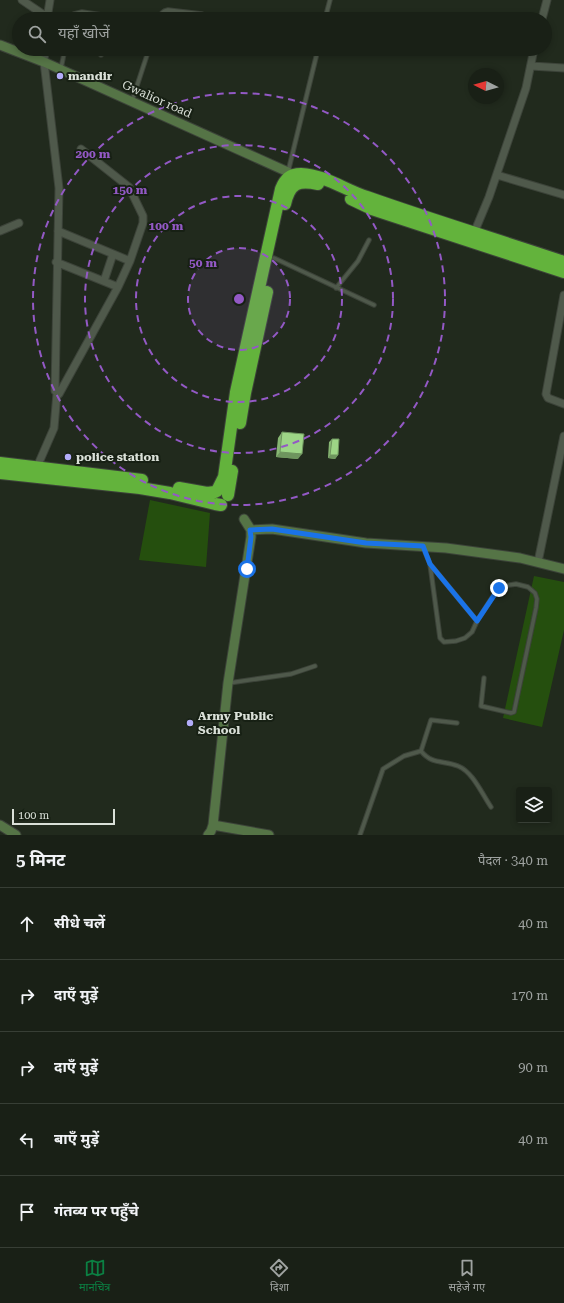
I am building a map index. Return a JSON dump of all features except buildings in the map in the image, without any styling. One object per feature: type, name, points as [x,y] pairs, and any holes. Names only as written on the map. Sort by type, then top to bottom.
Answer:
[{"type":"highway","points":[[216,491],[224,477],[236,392],[281,189],[284,182],[292,177],[309,174],[365,197],[564,262]]},
{"type":"highway","points":[[225,500],[245,393],[288,194],[292,188],[292,177]]},
{"type":"highway","points":[[292,177],[304,182],[318,184],[372,208],[564,272]]},
{"type":"highway","points":[[0,463],[142,480],[207,493],[224,490],[225,500]]},
{"type":"highway","points":[[0,473],[140,488],[170,493],[215,504],[225,500]]},
{"type":"street","points":[[22,0],[39,12]]},
{"type":"street","points":[[48,12],[50,0]]},
{"type":"street","points":[[544,12],[548,0]]},
{"type":"street","name":"Gwalior road","points":[[0,45],[12,50]]},
{"type":"street","name":"Gwalior road","points":[[28,56],[132,101],[292,177]]},
{"type":"street","points":[[37,467],[54,428],[57,393],[55,391],[56,262],[59,188],[44,56]]},
{"type":"street","points":[[474,233],[497,175],[526,88],[533,56]]},
{"type":"street","points":[[531,66],[564,68]]},
{"type":"street","points":[[57,393],[59,394],[61,392],[118,287],[130,261],[142,230],[144,220],[129,187],[81,149]]},
{"type":"street","points":[[497,175],[564,195]]},
{"type":"street","points":[[0,230],[19,223]]},
{"type":"street","points":[[58,231],[130,261]]},
{"type":"street","points":[[104,281],[113,254]]},
{"type":"street","points":[[56,262],[118,287]]},
{"type":"street","points":[[564,295],[546,394],[548,398],[564,404]]},
{"type":"street","points":[[538,562],[564,436]]},
{"type":"street","points":[[208,835],[213,825],[228,683],[249,556],[251,537],[250,530],[244,519]]},
{"type":"street","points":[[250,530],[272,529],[366,543],[423,546],[538,562],[564,569]]},
{"type":"street","points":[[0,825],[16,835]]},
{"type":"street","points":[[213,825],[269,835]]},
{"type":"lane","points":[[327,12],[330,0]]},
{"type":"lane","points":[[162,12],[164,10],[185,12]]},
{"type":"lane","points":[[61,69],[64,56]]},
{"type":"lane","points":[[132,101],[147,56]]},
{"type":"lane","points":[[292,177],[317,56]]},
{"type":"lane","points":[[336,288],[358,262],[369,240]]},
{"type":"lane","points":[[274,258],[374,305]]},
{"type":"lane","points":[[423,546],[430,564],[441,640],[444,642],[456,641],[465,638],[472,632],[477,621],[497,590],[504,586],[511,584],[525,586],[535,594],[537,599],[536,608],[514,712],[511,713],[481,706],[484,678]]},
{"type":"lane","points":[[430,564],[477,621]]},
{"type":"lane","points":[[228,683],[291,674],[315,666]]},
{"type":"lane","points":[[421,751],[431,720],[457,722]]},
{"type":"lane","points":[[421,751],[428,758],[458,766],[463,769],[471,776],[491,807]]},
{"type":"lane","points":[[360,835],[383,769],[404,756],[421,751]]},
{"type":"green space","points":[[150,500],[210,513],[206,567],[139,560]]},
{"type":"green space","points":[[534,576],[564,582],[564,630],[542,727],[503,718]]},
{"type":"place","name":"mandir","points":[[60,76]]},
{"type":"place","name":"police station","points":[[68,457]]},
{"type":"place","name":"Army Public School","points":[[190,723]]},
{"type":"route","points":[[247,569],[251,537],[250,530],[272,529],[366,543],[423,546],[430,564],[477,621],[499,588]]}]
